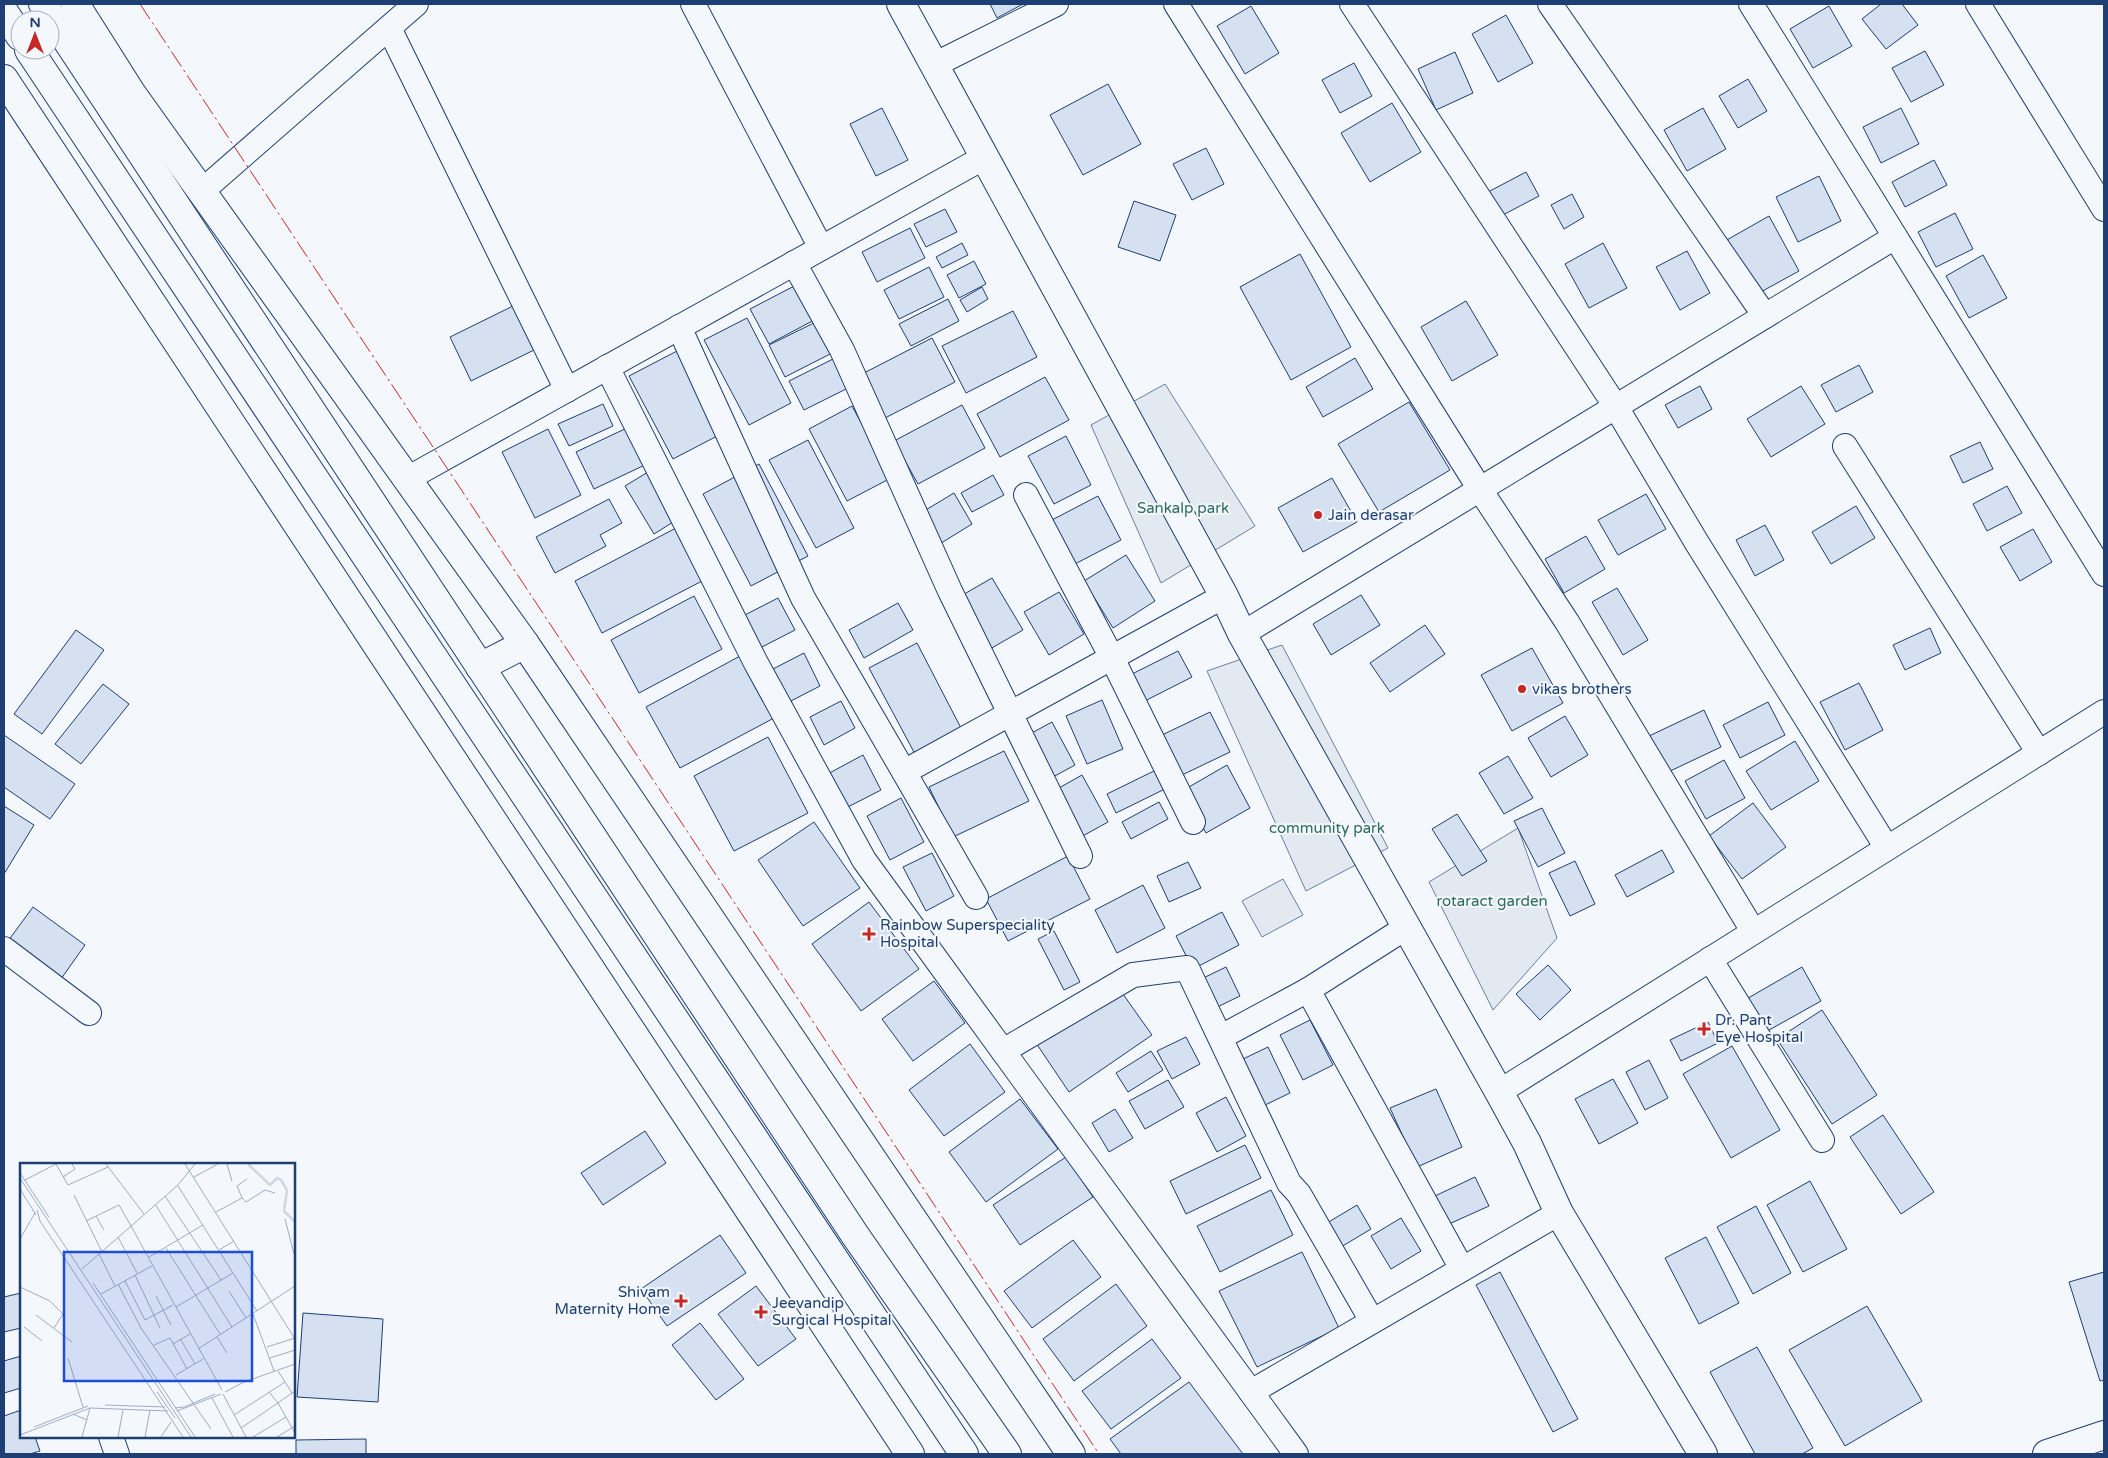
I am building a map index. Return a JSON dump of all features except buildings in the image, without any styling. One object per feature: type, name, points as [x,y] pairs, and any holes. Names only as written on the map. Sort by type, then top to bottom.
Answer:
[{"type":"main road","points":[[43,4],[855,1235],[1007,1454]]},
{"type":"main road","points":[[75,4],[132,94],[525,644],[1071,1454]]},
{"type":"main road","points":[[901,4],[983,158],[1224,596],[1242,634],[1527,1143],[1559,1213],[1703,1454]]},
{"type":"main road","points":[[36,60],[964,1454]]},
{"type":"main road","points":[[4,79],[910,1454]]},
{"type":"main road","points":[[480,667],[525,644]]},
{"type":"main road","points":[[2047,1454],[2104,1435]]},
{"type":"street","points":[[202,191],[416,4]]},
{"type":"street","points":[[693,4],[821,248]]},
{"type":"street","points":[[934,65],[1056,4]]},
{"type":"street","points":[[1176,4],[1481,490],[1567,622],[1753,931]]},
{"type":"street","points":[[1352,4],[1616,407],[1697,543],[1887,848]]},
{"type":"street","points":[[1550,4],[1765,316]]},
{"type":"street","points":[[1751,4],[2104,574]]},
{"type":"street","points":[[1978,4],[2104,209]]},
{"type":"street","points":[[389,28],[567,390]]},
{"type":"street","points":[[407,479],[983,158]]},
{"type":"street","points":[[1242,634],[1895,237]]},
{"type":"street","points":[[794,263],[842,350],[950,591],[1080,856]]},
{"type":"street","points":[[679,327],[803,598],[976,897]]},
{"type":"street","points":[[607,367],[756,663],[864,860],[1296,1454]]},
{"type":"street","points":[[1845,446],[2039,753]]},
{"type":"street","points":[[1026,495],[1112,658],[1193,822]]},
{"type":"street","points":[[904,772],[1224,596]]},
{"type":"street","points":[[1499,1092],[2104,712]]},
{"type":"street","points":[[1221,1037],[1308,990],[1407,927]]},
{"type":"street","points":[[4,949],[89,1013]]},
{"type":"street","points":[[1710,959],[1822,1140]]},
{"type":"street","points":[[1003,1050],[1133,975],[1187,968],[1289,1183],[1300,1194],[1372,1321]]},
{"type":"street","points":[[1308,990],[1462,1269]]},
{"type":"street","points":[[1251,1392],[1559,1213]]},
{"type":"street","points":[[112,1438],[117,1454]]},
{"type":"green space","name":"Sankalp park","points":[[1165,384],[1255,526],[1161,583],[1091,425]]},
{"type":"green space","name":"community park","points":[[1282,645],[1388,848],[1306,891],[1207,671]]},
{"type":"green space","name":"rotaract garden","points":[[1518,828],[1557,938],[1493,1010],[1429,882]]},
{"type":"green space","points":[[1283,879],[1303,915],[1262,937],[1242,901]]},
{"type":"power","points":[[140,4],[1099,1454]]},
{"type":"place","name":"Jain derasar","points":[[1318,515]]},
{"type":"place","name":"vikas brothers","points":[[1522,689]]},
{"type":"place","name":"Rainbow Superspeciality Hospital","points":[[869,934]]},
{"type":"place","name":"Dr. Pant Eye Hospital","points":[[1704,1029]]},
{"type":"place","name":"Shivam Maternity Home","points":[[681,1301]]},
{"type":"place","name":"Jeevandip Surgical Hospital","points":[[761,1312]]}]
